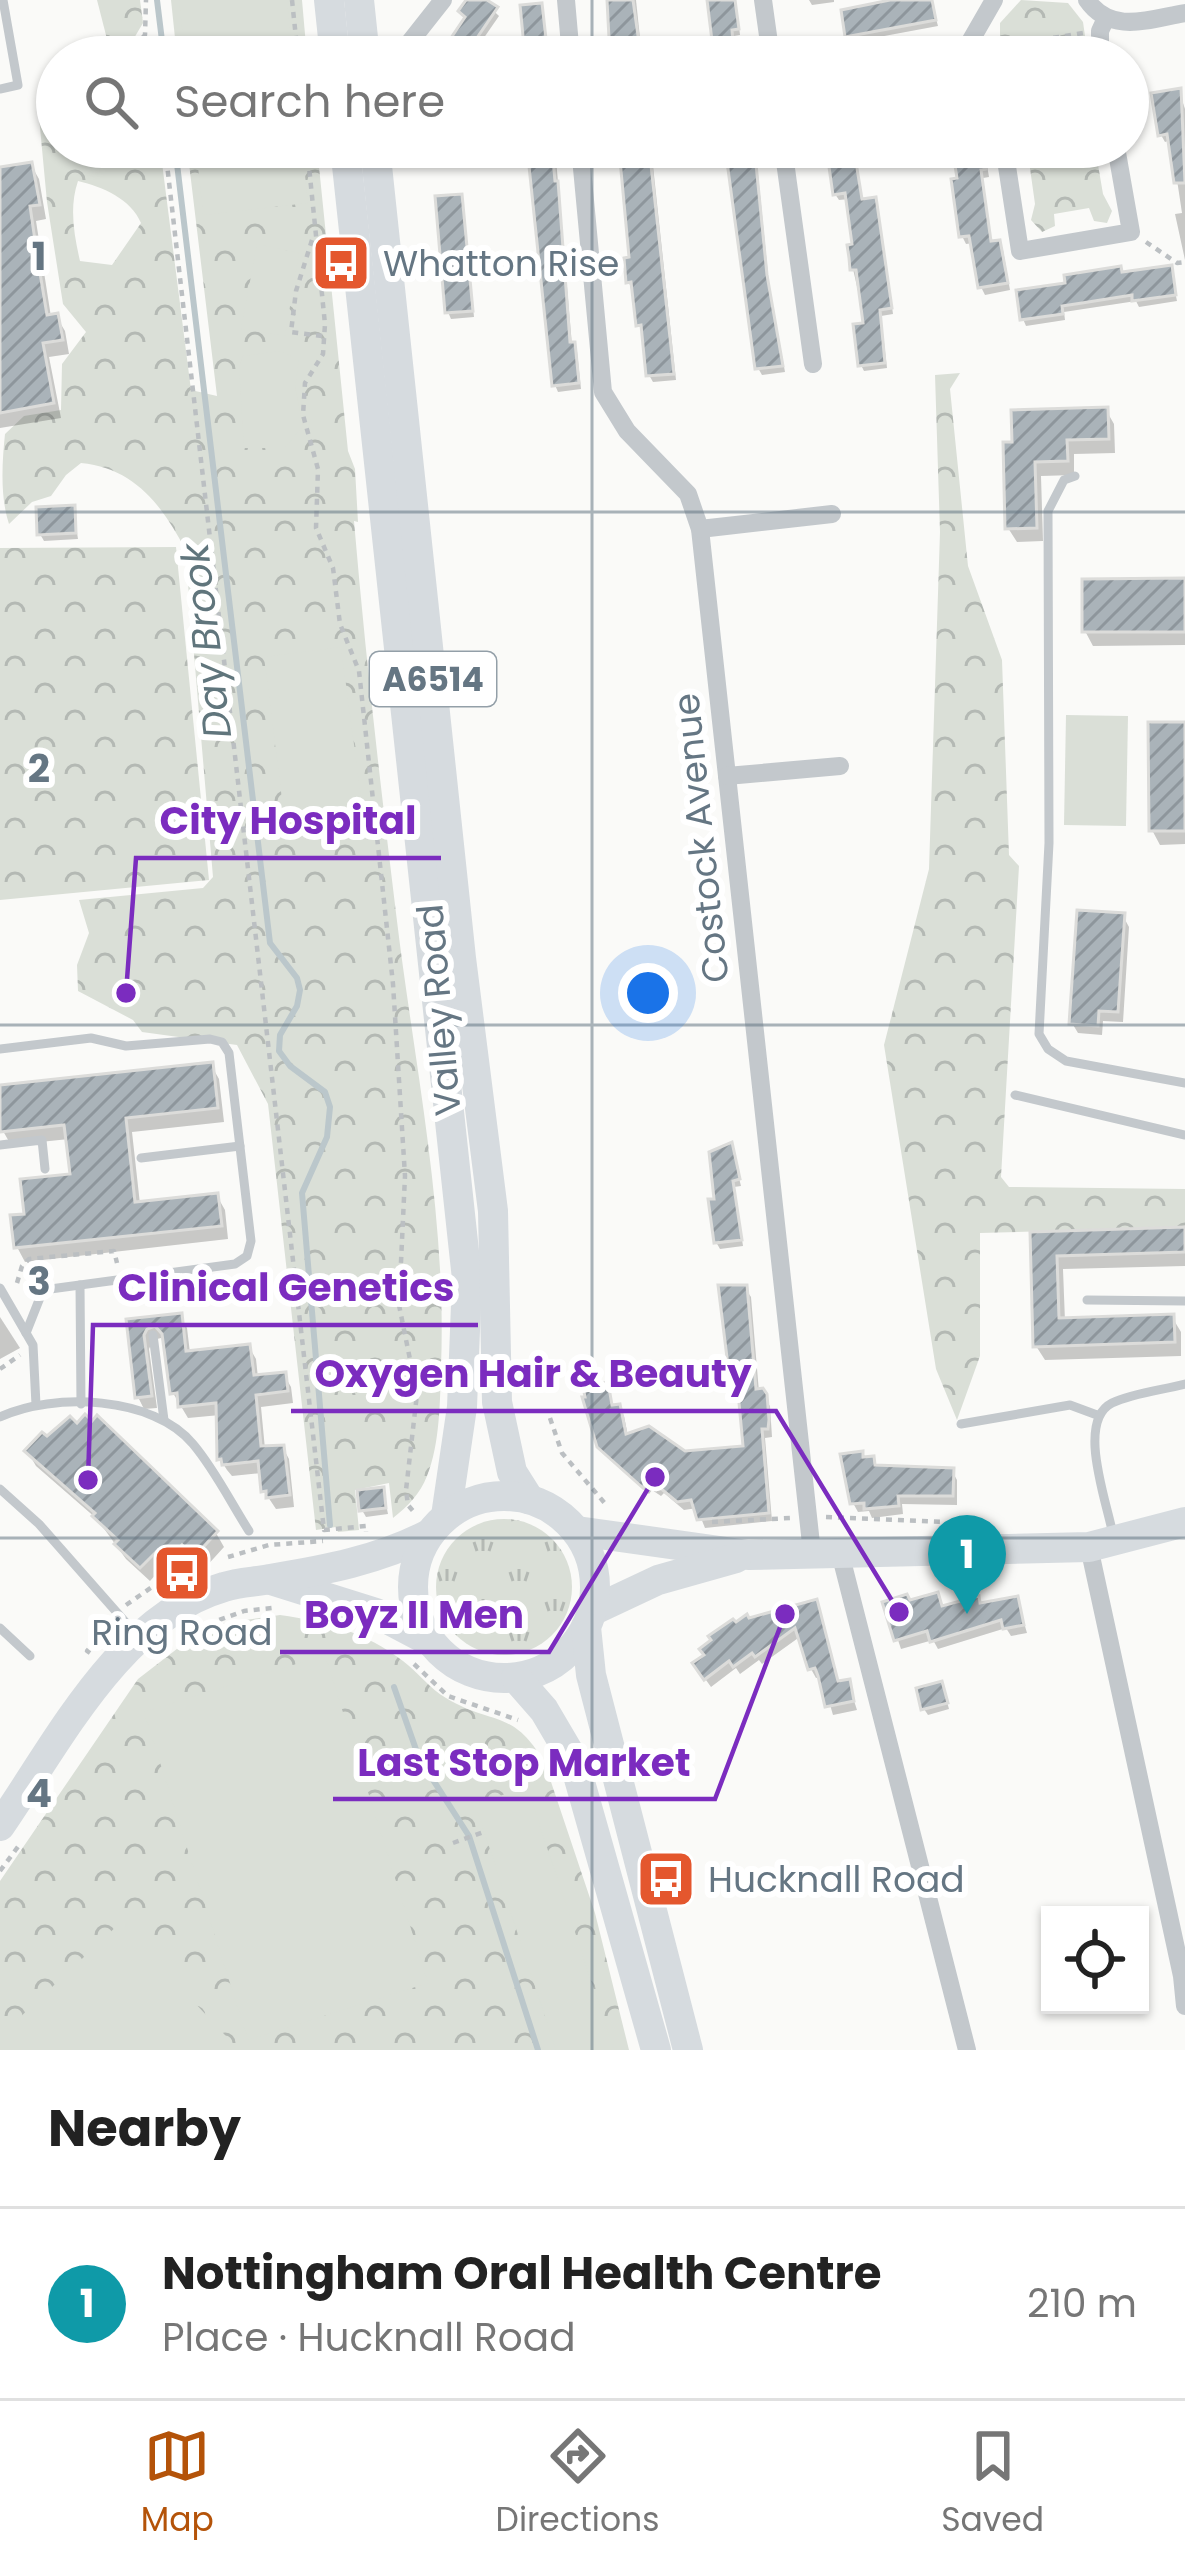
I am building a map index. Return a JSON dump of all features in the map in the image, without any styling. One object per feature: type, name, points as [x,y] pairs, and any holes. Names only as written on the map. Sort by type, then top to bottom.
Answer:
[{"type":"main road","points":[[329,0],[333,36]]},
{"type":"main road","points":[[359,0],[363,36]]},
{"type":"main road","name":"Valley Road","points":[[347,168],[467,1279],[462,1407],[429,1520]]},
{"type":"main road","name":"Valley Road","points":[[377,168],[461,958],[493,1211],[497,1402],[512,1472],[529,1499]]},
{"type":"main road","points":[[273,1594],[367,1561],[429,1520],[471,1501],[500,1495],[529,1499],[556,1511],[577,1532],[594,1569],[591,1675],[688,2050]]},
{"type":"main road","points":[[422,1653],[413,1588],[429,1520]]},
{"type":"main road","points":[[577,1532],[748,1555],[1102,1544],[1185,1522]]},
{"type":"main road","points":[[11,1835],[97,1684],[138,1637],[199,1597],[224,1587],[376,1613],[422,1653],[448,1659],[469,1672],[516,1678],[545,1669],[569,1651],[589,1619],[658,1580],[748,1555]]},
{"type":"main road","points":[[516,1678],[544,1710],[574,1761],[656,2050]]},
{"type":"street","points":[[414,36],[442,0]]},
{"type":"street","points":[[566,0],[569,36]]},
{"type":"street","points":[[763,0],[768,36]]},
{"type":"street","points":[[983,36],[994,0]]},
{"type":"street","points":[[1087,0],[1103,24],[1102,36]]},
{"type":"street","points":[[1103,24],[1185,14]]},
{"type":"street","name":"Costock Avenue","points":[[582,168],[603,392],[627,430],[688,494],[700,529],[809,1517],[826,1553],[967,2050]]},
{"type":"street","points":[[786,168],[813,364]]},
{"type":"street","points":[[1007,168],[1020,251],[1131,232],[1120,168]]},
{"type":"street","points":[[700,529],[832,514]]},
{"type":"street","points":[[727,776],[840,766]]},
{"type":"street","points":[[1102,1544],[1185,2006]]},
{"type":"lane","points":[[0,88],[18,85],[3,0]]},
{"type":"lane","points":[[1075,476],[1064,480],[1048,511],[1049,843],[1039,1034],[1048,1049],[1066,1061],[1185,1083]]},
{"type":"lane","points":[[0,1049],[91,1039],[126,1046],[222,1042],[229,1052],[251,1241],[247,1256],[235,1264],[43,1290],[26,1333]]},
{"type":"lane","points":[[1015,1095],[1185,1135]]},
{"type":"lane","points":[[0,1145],[42,1140],[45,1169]]},
{"type":"lane","points":[[140,1158],[240,1146]]},
{"type":"lane","points":[[80,1285],[81,1404]]},
{"type":"lane","points":[[0,1288],[33,1346],[36,1405]]},
{"type":"lane","points":[[1087,1300],[1185,1301]]},
{"type":"lane","points":[[153,1335],[164,1420]]},
{"type":"lane","points":[[1102,1544],[1092,1433],[1097,1415],[1112,1403],[1185,1384]]},
{"type":"lane","points":[[0,1418],[36,1405],[81,1404],[123,1408],[164,1420],[192,1442],[249,1531]]},
{"type":"lane","points":[[962,1424],[1070,1405],[1097,1415]]},
{"type":"lane","points":[[0,1489],[39,1524],[138,1637]]},
{"type":"lane","points":[[0,1628],[30,1656]]},
{"type":"path","points":[[144,36],[146,0]]},
{"type":"path","points":[[292,0],[296,36]]},
{"type":"path","points":[[1045,36],[1103,24]]},
{"type":"path","points":[[167,168],[324,1530],[366,1526],[367,1539]]},
{"type":"path","points":[[310,168],[324,337],[322,354],[305,382],[303,415],[318,469],[316,528],[332,568],[340,624],[359,671],[373,771],[405,1175],[399,1305],[417,1394],[406,1490],[408,1505],[429,1520]]},
{"type":"path","points":[[1131,232],[1177,263],[1185,262]]},
{"type":"path","points":[[314,235],[300,275],[291,332],[324,337]]},
{"type":"path","points":[[322,354],[332,353]]},
{"type":"path","points":[[10,1305],[17,1278],[29,1259],[114,1251],[120,1280]]},
{"type":"path","points":[[550,1418],[562,1454],[616,1513]]},
{"type":"path","points":[[699,1523],[809,1517],[865,1520]]},
{"type":"path","points":[[234,1556],[268,1545],[330,1541]]},
{"type":"path","points":[[209,1613],[268,1603],[273,1594]]},
{"type":"path","points":[[206,1624],[244,1611],[273,1594]]},
{"type":"path","points":[[422,1653],[448,1696],[523,1722]]},
{"type":"path","points":[[453,1843],[484,1832]]},
{"type":"path","points":[[0,1871],[11,1835]]},
{"type":"green space","points":[[97,0],[140,0],[143,23],[135,36],[106,36]]},
{"type":"green space","points":[[171,0],[302,0],[305,36],[175,36]]},
{"type":"green space","points":[[179,0],[287,0],[291,36],[183,36]]},
{"type":"green space","points":[[1021,0],[1068,3],[1083,22],[1085,36],[1000,36],[1000,23]]},
{"type":"green space","points":[[44,168],[163,168],[191,390],[217,396],[190,168],[319,168],[348,451],[355,469],[358,522],[354,521],[373,717],[428,1139],[442,1310],[438,1422],[427,1476],[393,1518],[389,1483],[355,1490],[359,1530],[316,1530],[268,1104],[237,1045],[142,1032],[133,1020],[78,991],[77,965],[89,933],[79,900],[203,888],[213,877],[185,549],[176,533],[156,504],[131,481],[100,466],[81,463],[51,496],[32,502],[9,524],[6,514],[5,434],[24,416],[61,410],[62,364],[86,332],[63,304]],"holes":[[[78,181],[123,201],[141,223],[112,265],[80,261],[74,231]]]},
{"type":"green space","points":[[198,168],[304,168],[308,203],[203,215]]},
{"type":"green space","points":[[1030,168],[1099,168],[1112,211],[1107,223],[1094,221],[1089,208],[1054,214],[1055,226],[1042,232],[1031,220],[1035,204]]},
{"type":"green space","points":[[257,244],[299,253],[285,336],[241,329]]},
{"type":"green space","points":[[282,351],[299,361],[295,386],[303,427],[284,448],[244,448],[239,367],[243,356]]},
{"type":"green space","points":[[960,373],[950,389],[968,566],[1002,660],[1009,855],[1019,866],[1001,1177],[1009,1187],[1185,1189],[1185,1227],[980,1233],[980,1356],[957,1420],[936,1369],[884,1045],[929,869],[940,532],[935,375]]},
{"type":"green space","points":[[176,547],[209,880],[0,900],[0,548]]},
{"type":"green space","points":[[341,647],[362,804],[284,815],[264,657]]},
{"type":"green space","points":[[1066,715],[1128,716],[1126,826],[1064,825]]},
{"type":"green space","points":[[504,1519],[530,1524],[552,1539],[567,1561],[572,1587],[567,1613],[552,1635],[530,1650],[504,1655],[478,1650],[456,1635],[441,1613],[436,1587],[441,1561],[456,1539],[478,1524]]},
{"type":"green space","points":[[280,1615],[330,1625],[374,1643],[440,1694],[512,1726],[534,1746],[545,1764],[595,1913],[629,2050],[0,2050],[0,1881],[138,1679],[182,1645],[224,1623]]},
{"type":"green space","points":[[325,1655],[428,1983],[248,2040],[144,1712]]},
{"type":"green space","points":[[527,1787],[614,2050],[556,2050],[475,1804]]},
{"type":"green space","points":[[120,1923],[239,2050],[0,2050],[0,2036]]},
{"type":"building","points":[[466,0],[487,0],[498,7],[478,36],[452,36],[465,17],[458,11]]},
{"type":"building","points":[[607,0],[633,0],[638,36],[609,36]]},
{"type":"building","points":[[707,0],[735,0],[739,29],[732,30],[732,36],[711,36]]},
{"type":"building","points":[[890,0],[932,0],[936,20],[845,36],[841,10]]},
{"type":"building","points":[[542,3],[546,36],[523,36],[520,5]]},
{"type":"building","points":[[1181,88],[1185,183],[1174,183],[1167,134],[1158,136],[1151,93]]},
{"type":"building","points":[[32,162],[40,205],[30,206],[47,315],[58,313],[63,340],[43,343],[54,403],[0,413],[0,167]]},
{"type":"building","points":[[529,168],[554,168],[558,181],[570,342],[575,342],[579,383],[552,386]]},
{"type":"building","points":[[621,168],[651,168],[674,374],[646,376],[641,325],[636,326],[631,282],[626,283],[624,258],[629,257]]},
{"type":"building","points":[[728,168],[756,168],[767,275],[783,366],[755,369]]},
{"type":"building","points":[[829,168],[857,168],[862,199],[876,197],[892,308],[880,310],[885,363],[858,366],[853,324],[863,323],[856,270],[850,270],[847,245],[852,244],[845,193],[833,195]]},
{"type":"building","points":[[955,168],[986,168],[981,170],[991,241],[1000,240],[1008,283],[978,288],[969,236],[959,237],[951,179],[957,178]]},
{"type":"building","points":[[462,194],[473,311],[445,313],[435,196]]},
{"type":"building","points":[[1172,265],[1176,295],[1132,301],[1132,295],[1062,306],[1063,314],[1020,320],[1016,290],[1065,283],[1064,275],[1121,266],[1122,272]]},
{"type":"building","points":[[1108,407],[1109,439],[1067,440],[1068,461],[1035,462],[1037,528],[1005,529],[1003,442],[1012,442],[1011,410]]},
{"type":"building","points":[[75,505],[76,533],[37,535],[36,507]]},
{"type":"building","points":[[1185,578],[1185,632],[1082,632],[1082,579]]},
{"type":"building","points":[[1148,722],[1185,722],[1185,831],[1149,831]]},
{"type":"building","points":[[1077,910],[1125,913],[1118,1012],[1099,1011],[1098,1026],[1069,1024]]},
{"type":"building","points":[[213,1062],[218,1108],[126,1118],[135,1202],[218,1193],[222,1226],[14,1248],[10,1215],[24,1214],[20,1179],[70,1174],[64,1125],[0,1132],[0,1085]]},
{"type":"building","points":[[732,1142],[740,1179],[733,1181],[742,1240],[714,1243],[709,1152]]},
{"type":"building","points":[[1185,1227],[1185,1252],[1057,1256],[1059,1318],[1174,1314],[1175,1342],[1033,1347],[1030,1232]]},
{"type":"building","points":[[718,1285],[747,1285],[756,1389],[763,1388],[767,1394],[768,1429],[762,1429],[769,1513],[697,1520],[691,1500],[677,1502],[658,1486],[656,1490],[646,1483],[643,1488],[597,1447],[582,1397],[583,1387],[608,1382],[612,1405],[620,1404],[626,1434],[649,1426],[685,1451],[743,1446],[737,1381],[730,1382]]},
{"type":"building","points":[[182,1313],[186,1351],[250,1344],[254,1375],[286,1372],[288,1391],[256,1395],[261,1446],[284,1445],[290,1495],[266,1498],[266,1491],[261,1492],[258,1461],[222,1465],[217,1460],[216,1403],[178,1407],[177,1393],[170,1394],[162,1334],[155,1326],[144,1335],[152,1396],[135,1398],[126,1319]]},
{"type":"building","points":[[85,1414],[92,1421],[97,1415],[218,1531],[194,1557],[182,1545],[168,1560],[158,1550],[140,1568],[114,1544],[118,1540],[92,1516],[95,1513],[24,1451],[42,1432],[47,1436],[70,1416],[77,1423]]},
{"type":"building","points":[[863,1451],[863,1457],[874,1456],[875,1465],[954,1468],[953,1496],[898,1496],[899,1506],[864,1509],[864,1503],[850,1504],[840,1454]]},
{"type":"building","points":[[384,1487],[386,1508],[359,1511],[357,1490]]},
{"type":"building","points":[[938,1592],[942,1606],[979,1596],[980,1603],[1018,1596],[1024,1625],[1003,1629],[1001,1620],[930,1642],[927,1631],[894,1641],[882,1602]]},
{"type":"building","points":[[817,1599],[838,1681],[850,1679],[854,1701],[825,1707],[815,1668],[808,1670],[795,1628],[755,1657],[752,1653],[733,1667],[729,1661],[704,1680],[692,1663],[704,1655],[699,1649],[711,1640],[708,1636],[733,1619],[736,1622],[747,1614],[749,1618]]},
{"type":"building","points":[[942,1681],[948,1703],[921,1710],[916,1688]]},
{"type":"waterway","name":"Day Brook","points":[[157,0],[161,36]]},
{"type":"waterway","name":"Day Brook","points":[[178,168],[270,943],[297,978],[300,990],[297,1006],[280,1035],[279,1051],[290,1066],[325,1092],[330,1107],[327,1137],[302,1193],[330,1525]]},
{"type":"waterway","name":"Day Brook","points":[[394,1687],[419,1758],[469,1836],[538,2050]]},
{"type":"place","name":"Whatton Rise","points":[[341,263]]},
{"type":"place","name":"City Hospital","points":[[126,993]]},
{"type":"place","name":"Boyz II Men","points":[[655,1477]]},
{"type":"place","name":"Clinical Genetics","points":[[88,1480]]},
{"type":"place","name":"Ring Road","points":[[182,1573]]},
{"type":"place","name":"Oxygen Hair & Beauty","points":[[899,1612]]},
{"type":"place","name":"Last Stop Market","points":[[785,1614]]},
{"type":"place","name":"Nottingham Oral Health Centre","points":[[967,1614]]},
{"type":"place","name":"Hucknall Road","points":[[666,1879]]}]
